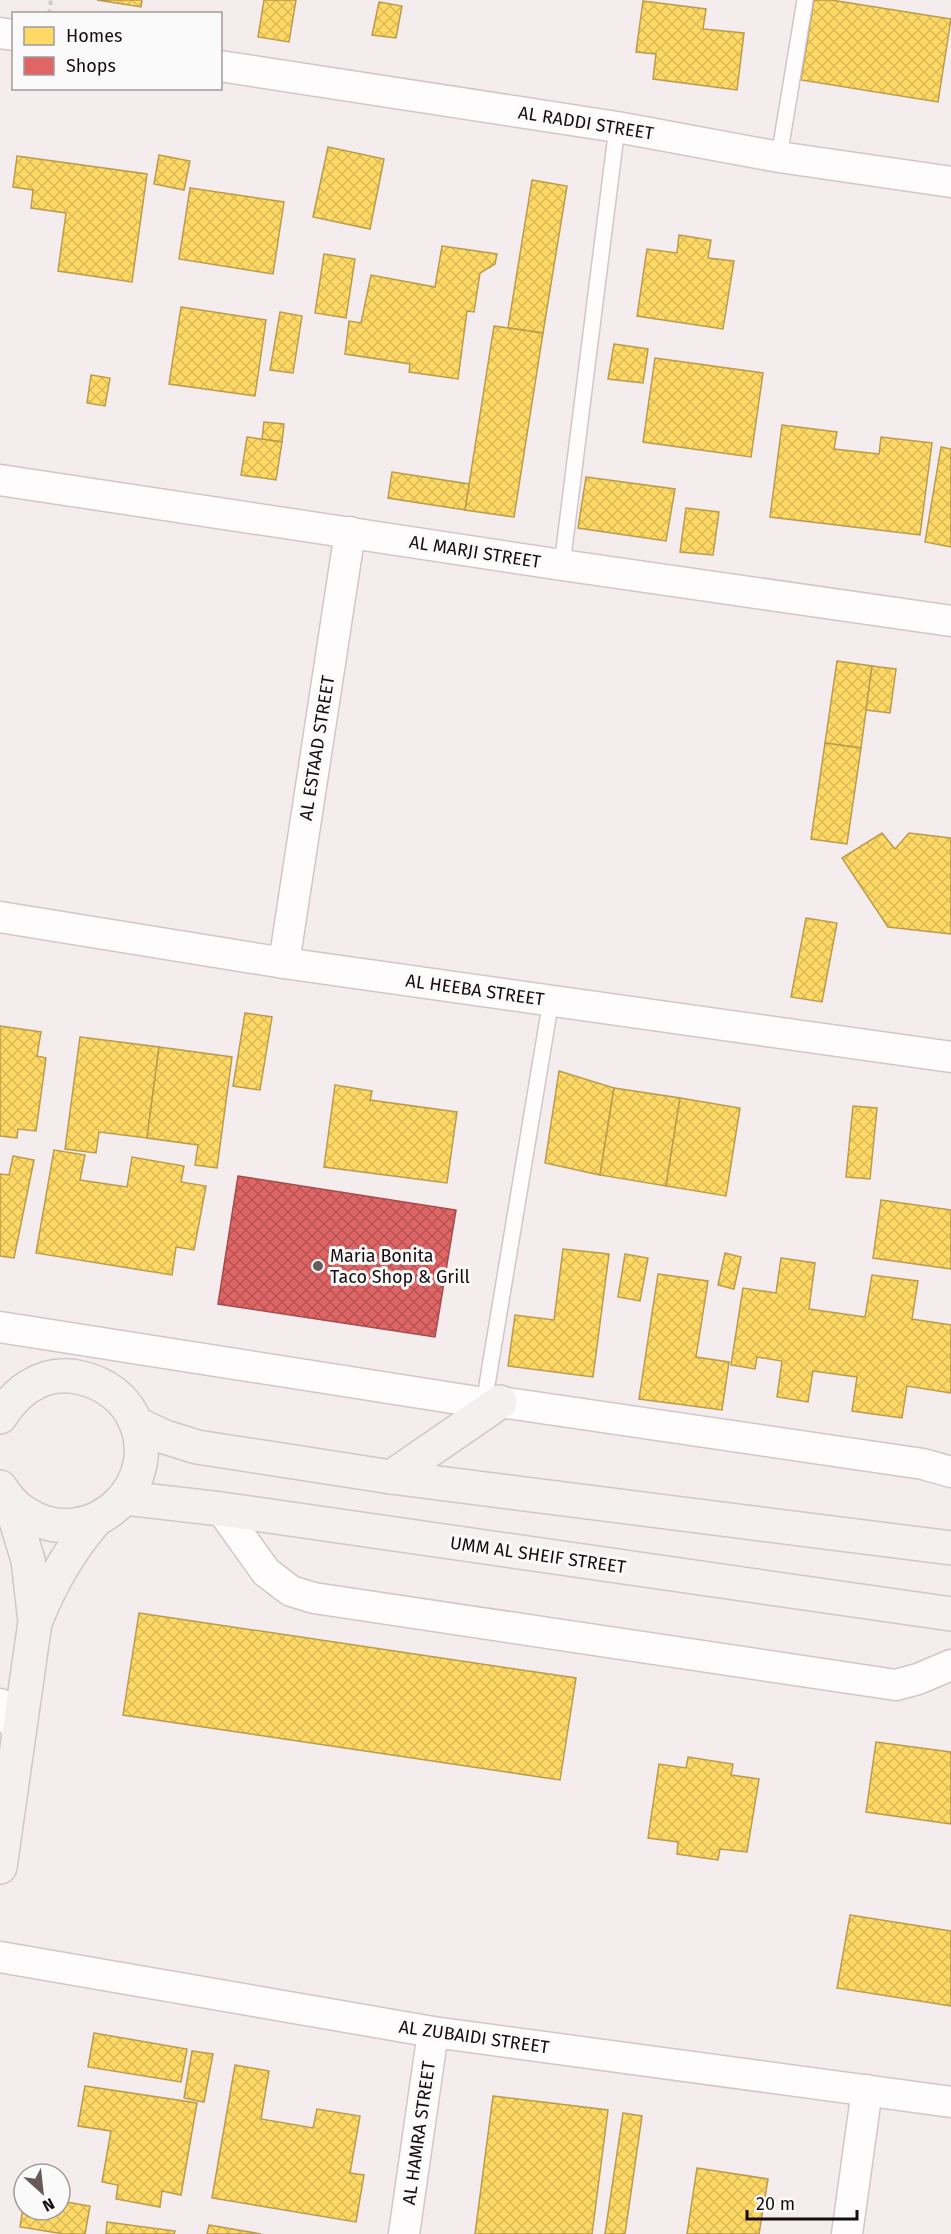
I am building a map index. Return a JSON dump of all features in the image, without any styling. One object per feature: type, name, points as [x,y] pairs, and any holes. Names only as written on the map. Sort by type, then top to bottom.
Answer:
[{"type":"main road","points":[[0,1417],[9,1402],[13,1388],[47,1378],[69,1376],[91,1380],[111,1390],[126,1405],[137,1425],[142,1443],[141,1463],[135,1482],[125,1498],[111,1512],[95,1521],[77,1526],[58,1526],[40,1521],[24,1513],[5,1494]]},
{"type":"main road","points":[[391,1477],[492,1402]]},
{"type":"main road","points":[[137,1425],[197,1447],[391,1477],[951,1548]]},
{"type":"main road","points":[[0,1867],[35,1622],[28,1560],[5,1494]]},
{"type":"main road","name":"UMM AL SHEIF STREET","points":[[125,1498],[221,1509],[951,1614]]},
{"type":"main road","points":[[35,1622],[59,1568],[75,1543],[95,1521]]},
{"type":"street","name":"AL RADDI STREET","points":[[222,66],[617,127],[779,157],[951,182]]},
{"type":"street","name":"AL MARJI STREET","points":[[0,480],[561,565],[951,621]]},
{"type":"street","name":"AL ESTAAD STREET","points":[[284,963],[350,532]]},
{"type":"street","name":"AL HEEBA STREET","points":[[0,917],[284,963],[951,1057]]},
{"type":"street","points":[[0,1327],[492,1402],[923,1464],[951,1472]]},
{"type":"street","points":[[221,1509],[266,1572],[291,1591],[314,1598],[896,1684],[918,1679],[951,1665]]},
{"type":"street","points":[[0,1704],[20,1732]]},
{"type":"street","name":"AL ZUBAIDI STREET","points":[[0,1957],[433,2032],[951,2102]]},
{"type":"street","name":"AL HAMRA STREET","points":[[404,2234],[433,2032]]},
{"type":"street","points":[[847,2234],[867,2090]]},
{"type":"lane","points":[[779,157],[805,0]]},
{"type":"lane","points":[[561,565],[617,127]]},
{"type":"lane","points":[[492,1402],[551,1000]]},
{"type":"building: Homes","points":[[97,0],[142,0],[141,7]]},
{"type":"building: Homes","points":[[264,0],[296,0],[289,42],[258,37]]},
{"type":"building: Homes","points":[[814,0],[831,0],[951,19],[938,102],[801,80]]},
{"type":"building: Homes","points":[[643,1],[706,9],[703,29],[744,33],[737,90],[653,79],[656,54],[636,52]]},
{"type":"building: Homes","points":[[379,2],[402,6],[396,38],[372,35]]},
{"type":"building: Homes","points":[[328,147],[384,159],[370,229],[313,217]]},
{"type":"building: Homes","points":[[159,155],[190,161],[184,190],[154,184]]},
{"type":"building: Homes","points":[[17,156],[147,174],[132,282],[58,271],[66,213],[31,208],[33,190],[13,187]]},
{"type":"building: Homes","points":[[532,180],[567,186],[543,333],[508,328]]},
{"type":"building: Homes","points":[[190,188],[284,202],[273,274],[179,259]]},
{"type":"building: Homes","points":[[679,235],[711,240],[708,258],[734,261],[723,329],[637,316],[647,249],[677,253]]},
{"type":"building: Homes","points":[[442,246],[497,254],[495,264],[480,273],[474,312],[467,311],[458,379],[409,372],[410,364],[345,354],[349,321],[361,323],[371,275],[435,287]]},
{"type":"building: Homes","points":[[324,254],[355,259],[346,318],[315,313]]},
{"type":"building: Homes","points":[[181,307],[266,320],[255,396],[169,384]]},
{"type":"building: Homes","points":[[280,312],[302,316],[293,373],[270,370]]},
{"type":"building: Homes","points":[[494,326],[543,333],[514,517],[465,510]]},
{"type":"building: Homes","points":[[614,344],[648,349],[643,383],[608,379]]},
{"type":"building: Homes","points":[[655,358],[763,373],[751,457],[643,442]]},
{"type":"building: Homes","points":[[91,375],[110,378],[105,406],[87,403]]},
{"type":"building: Homes","points":[[264,422],[284,424],[282,442],[262,439]]},
{"type":"building: Homes","points":[[782,425],[837,432],[834,449],[879,454],[881,437],[932,443],[920,535],[770,517]]},
{"type":"building: Homes","points":[[247,437],[282,442],[276,480],[241,475]]},
{"type":"building: Homes","points":[[941,447],[951,449],[951,547],[925,542]]},
{"type":"building: Homes","points":[[392,472],[469,484],[465,510],[388,498]]},
{"type":"building: Homes","points":[[586,477],[675,489],[666,541],[578,528]]},
{"type":"building: Homes","points":[[686,508],[719,512],[713,555],[680,552]]},
{"type":"building: Homes","points":[[837,661],[872,666],[861,748],[825,743]]},
{"type":"building: Homes","points":[[872,666],[896,669],[890,713],[866,710]]},
{"type":"building: Homes","points":[[825,743],[861,748],[847,844],[811,839]]},
{"type":"building: Homes","points":[[882,833],[895,849],[909,833],[951,838],[951,934],[888,927],[842,858]]},
{"type":"building: Homes","points":[[806,918],[837,923],[822,1002],[791,997]]},
{"type":"building: Homes","points":[[245,1013],[272,1017],[260,1090],[233,1086]]},
{"type":"building: Homes","points":[[0,1026],[41,1032],[37,1056],[46,1058],[36,1131],[18,1129],[17,1138],[0,1136]]},
{"type":"building: Homes","points":[[80,1037],[159,1047],[147,1138],[99,1132],[96,1153],[65,1149]]},
{"type":"building: Homes","points":[[159,1047],[232,1057],[217,1168],[195,1165],[198,1145],[147,1138]]},
{"type":"building: Homes","points":[[559,1071],[614,1088],[600,1175],[545,1163]]},
{"type":"building: Homes","points":[[335,1085],[372,1091],[370,1100],[457,1112],[447,1183],[324,1167]]},
{"type":"building: Homes","points":[[614,1088],[680,1098],[666,1186],[600,1175]]},
{"type":"building: Homes","points":[[680,1098],[740,1108],[726,1196],[666,1186]]},
{"type":"building: Homes","points":[[853,1106],[877,1108],[870,1179],[846,1177]]},
{"type":"building: Homes","points":[[54,1150],[85,1155],[80,1180],[127,1187],[132,1157],[184,1166],[181,1182],[206,1186],[194,1250],[176,1247],[172,1275],[36,1253]]},
{"type":"building: Homes","points":[[13,1156],[34,1160],[14,1258],[0,1256],[0,1174],[9,1175]]},
{"type":"building: Homes","points":[[881,1200],[951,1210],[951,1269],[873,1258]]},
{"type":"building: Homes","points":[[563,1249],[609,1254],[593,1377],[508,1366],[515,1315],[554,1320]]},
{"type":"building: Homes","points":[[725,1253],[741,1257],[734,1289],[718,1285]]},
{"type":"building: Homes","points":[[625,1254],[648,1258],[640,1301],[618,1297]]},
{"type":"building: Homes","points":[[781,1258],[815,1263],[809,1309],[865,1317],[872,1275],[918,1281],[912,1319],[951,1325],[951,1393],[907,1386],[902,1418],[852,1411],[857,1377],[813,1371],[808,1402],[777,1397],[782,1361],[757,1357],[755,1369],[731,1365],[743,1288],[776,1293]]},
{"type":"building: Homes","points":[[658,1274],[708,1281],[696,1357],[729,1362],[722,1410],[639,1399]]},
{"type":"building: Homes","points":[[139,1613],[576,1678],[560,1780],[123,1715]]},
{"type":"building: Homes","points":[[876,1742],[951,1752],[951,1824],[866,1812]]},
{"type":"building: Homes","points":[[688,1757],[733,1764],[731,1775],[759,1779],[747,1852],[720,1849],[718,1860],[677,1854],[678,1842],[648,1838],[659,1764],[686,1768]]},
{"type":"building: Homes","points":[[850,1915],[951,1931],[951,2006],[837,1988]]},
{"type":"building: Homes","points":[[94,2033],[187,2049],[181,2082],[88,2067]]},
{"type":"building: Homes","points":[[192,2051],[213,2054],[204,2102],[184,2098]]},
{"type":"building: Homes","points":[[235,2065],[269,2071],[261,2119],[313,2128],[317,2109],[360,2116],[350,2173],[364,2175],[356,2222],[212,2198]]},
{"type":"building: Homes","points":[[85,2086],[197,2103],[181,2195],[162,2191],[160,2207],[116,2199],[118,2185],[102,2182],[111,2131],[78,2126]]},
{"type":"building: Homes","points":[[493,2096],[608,2110],[592,2234],[475,2234]]},
{"type":"building: Homes","points":[[623,2113],[642,2116],[625,2234],[605,2234]]},
{"type":"building: Homes","points":[[697,2168],[768,2179],[759,2234],[687,2234]]},
{"type":"building: Homes","points":[[72,2203],[90,2206],[85,2234],[64,2234],[20,2227],[21,2222],[72,2222]]},
{"type":"building: Homes","points":[[107,2222],[175,2231],[174,2234],[106,2234]]},
{"type":"building: Homes","points":[[209,2225],[261,2234],[207,2234]]},
{"type":"building: Shops","points":[[238,1176],[456,1210],[435,1337],[218,1304]]},
{"type":"place","name":"Maria Bonita Taco Shop & Grill","points":[[318,1266]]}]
